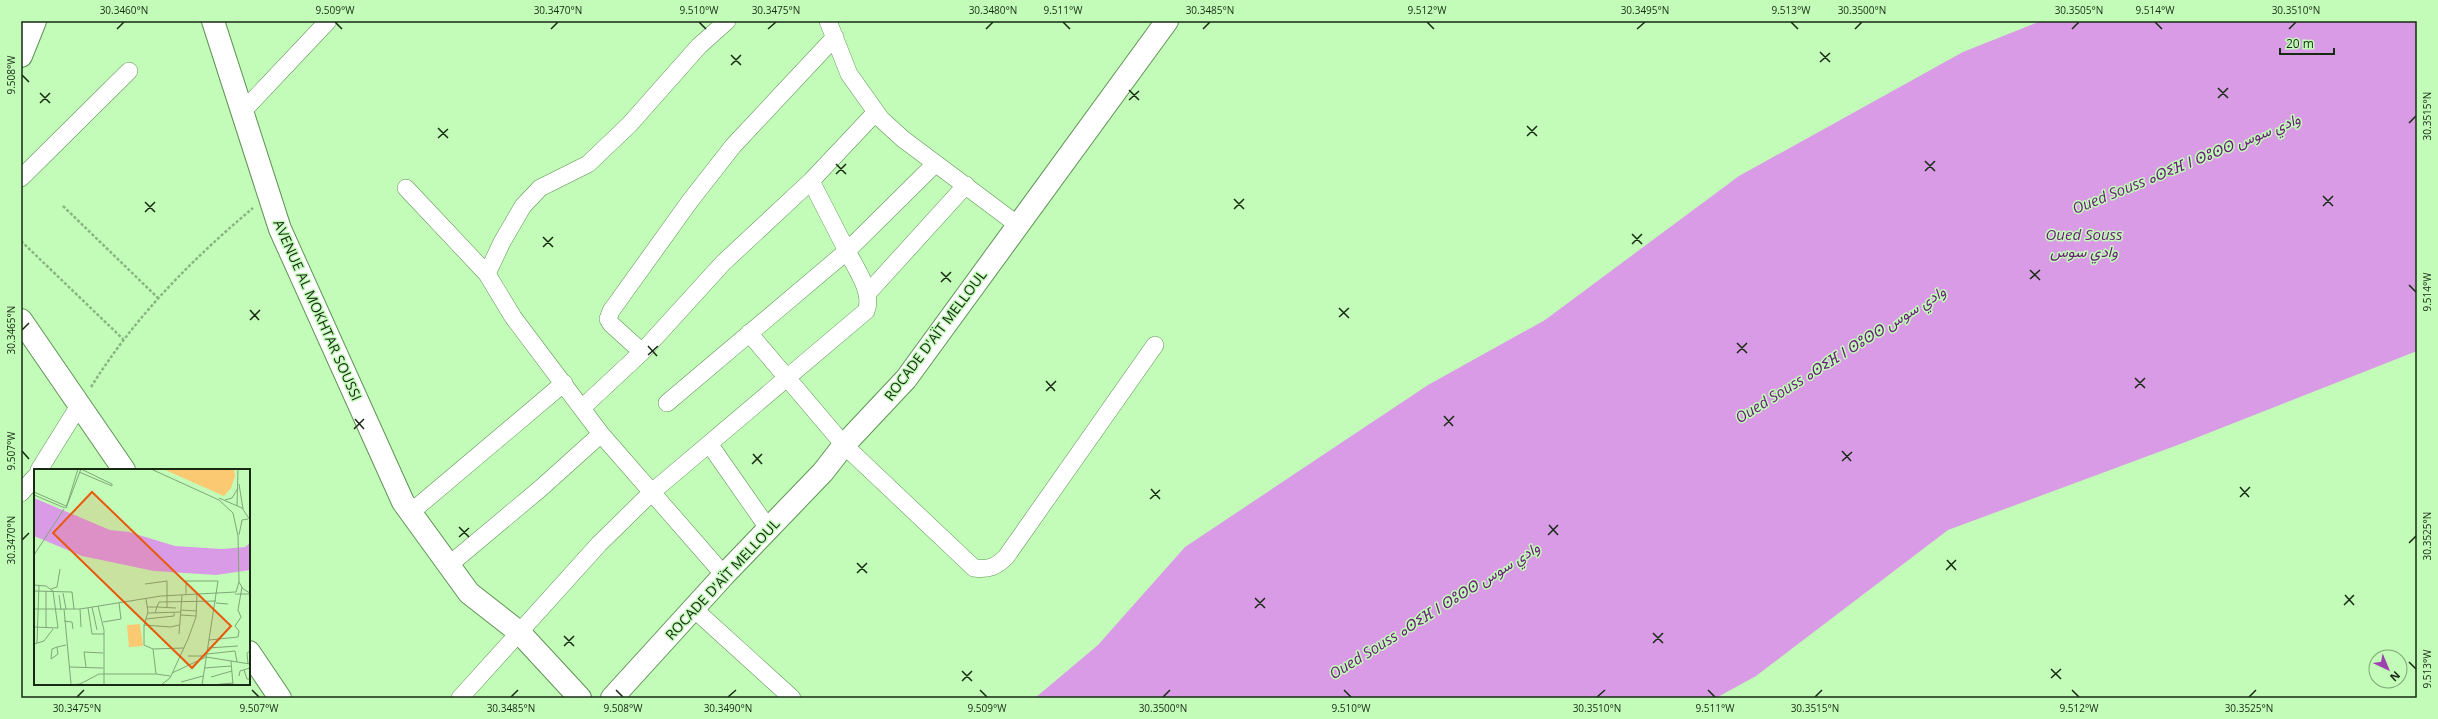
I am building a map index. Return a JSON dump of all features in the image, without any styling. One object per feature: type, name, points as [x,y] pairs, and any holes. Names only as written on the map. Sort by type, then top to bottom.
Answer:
[{"type":"street","points":[[21,56],[35,21]]},
{"type":"street","name":"AVENUE AL MOKHTAR SOUSSI","points":[[213,21],[280,230],[403,502],[469,593],[519,632],[580,698]]},
{"type":"street","points":[[243,111],[328,21]]},
{"type":"street","points":[[487,274],[502,242],[523,206],[540,188],[588,164],[629,125],[699,46],[727,21]]},
{"type":"street","points":[[828,21],[849,74],[876,112],[903,140],[966,185],[1018,225]]},
{"type":"street","name":"ROCADE D'AÏT MELLOUL","points":[[612,698],[724,575],[823,472],[844,445],[906,379],[1167,21]]},
{"type":"street","points":[[642,352],[611,324],[608,319],[611,311],[690,201],[733,146],[835,37]]},
{"type":"street","points":[[21,178],[129,70]]},
{"type":"street","points":[[582,408],[642,352],[723,262],[811,181],[876,112]]},
{"type":"street","points":[[667,403],[847,251],[936,164]]},
{"type":"street","points":[[460,698],[599,544],[652,492],[710,445],[866,311],[870,303],[867,294],[811,181]]},
{"type":"street","points":[[867,294],[966,185]]},
{"type":"street","points":[[406,188],[487,274],[512,317],[564,383],[601,434],[724,575]]},
{"type":"street","points":[[21,320],[123,469]]},
{"type":"street","points":[[749,333],[789,377],[844,445],[974,568],[984,569],[997,566],[1006,557],[1155,346]]},
{"type":"street","points":[[410,513],[564,383]]},
{"type":"street","points":[[40,469],[80,404]]},
{"type":"street","points":[[449,565],[541,488],[601,434]]},
{"type":"street","points":[[710,445],[768,528]]},
{"type":"street","points":[[21,493],[34,478]]},
{"type":"street","points":[[694,609],[792,698]]},
{"type":"street","points":[[250,653],[280,698]]},
{"type":"path","points":[[80,404],[123,339],[158,298],[218,237],[269,195]]},
{"type":"path","points":[[63,206],[158,298]]},
{"type":"path","points":[[21,241],[123,339]]},
{"type":"water","name":"Oued Souss وادي سوس","points":[[2041,21],[2417,21],[2417,351],[2183,443],[1948,530],[1756,676],[1716,698],[1035,698],[1098,645],[1185,547],[1428,385],[1545,320],[1739,176],[1963,52]]},
{"type":"water label","name":"Oued Souss ⴰⵙⵉⴼ ⵏ ⵙⵓⵙⵙ وادي سوس","points":[[2186,163]]},
{"type":"water label","name":"Oued Souss ⴰⵙⵉⴼ ⵏ ⵙⵓⵙⵙ وادي سوس","points":[[1840,354]]},
{"type":"water label","name":"Oued Souss ⴰⵙⵉⴼ ⵏ ⵙⵓⵙⵙ وادي سوس","points":[[1434,610]]}]
